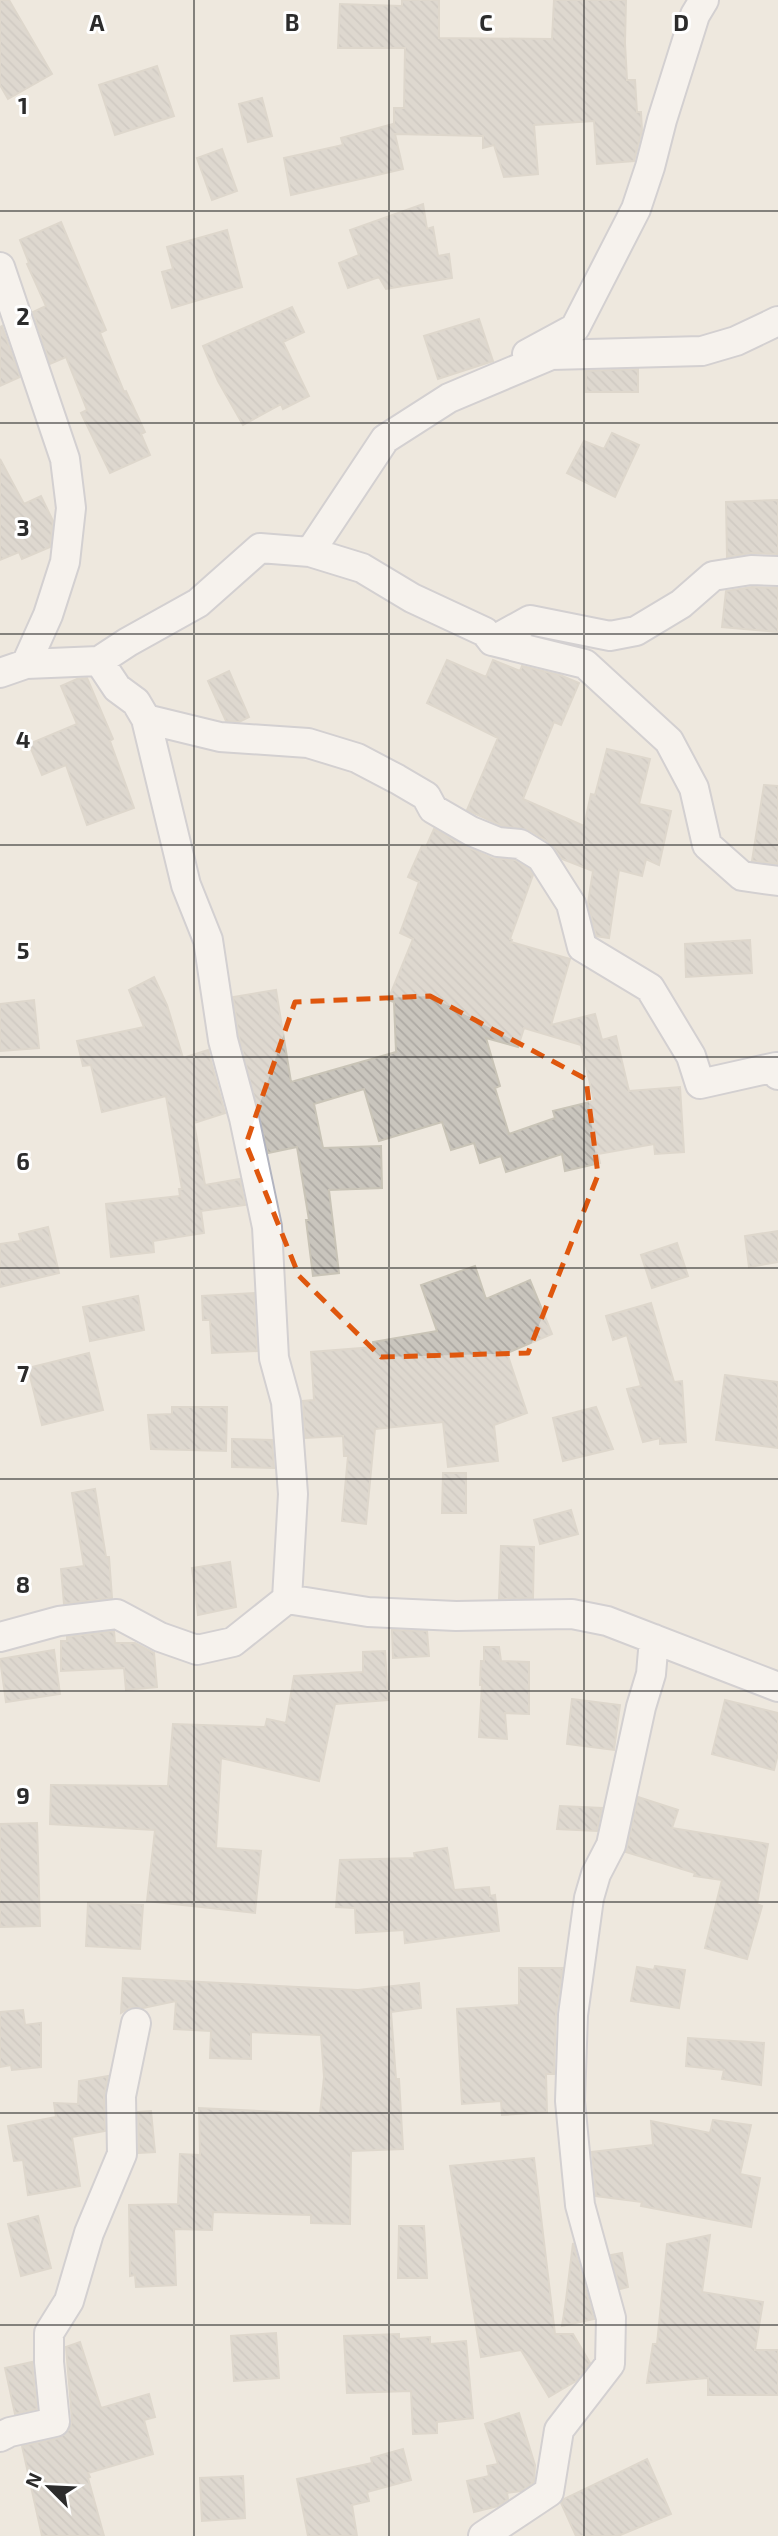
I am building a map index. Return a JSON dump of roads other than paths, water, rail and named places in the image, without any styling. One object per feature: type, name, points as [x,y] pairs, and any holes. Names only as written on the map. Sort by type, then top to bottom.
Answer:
[{"type":"street","points":[[310,552],[385,439],[449,398],[575,328],[635,209],[695,15],[704,0]]},
{"type":"street","points":[[0,267],[65,459],[71,508],[65,562],[48,615],[26,664]]},
{"type":"street","points":[[449,398],[551,355],[702,351],[736,341],[778,321]]},
{"type":"street","points":[[0,673],[26,664],[99,661],[198,603],[261,548],[310,552],[362,568],[412,598],[485,632],[492,641],[584,664],[669,741],[694,788],[707,845],[742,876],[778,881]]},
{"type":"street","points":[[492,641],[530,620],[610,636],[636,631],[681,604],[713,576],[751,570],[778,571]]},
{"type":"street","points":[[99,661],[117,688],[136,702],[146,719],[186,885],[208,940],[223,1040],[244,1118],[267,1227],[274,1358],[286,1402],[293,1494],[287,1599]]},
{"type":"street","points":[[146,719],[220,737],[308,743],[357,758],[426,796],[433,809],[471,831],[498,842],[520,844],[541,857],[571,904],[582,947],[650,988],[691,1056],[700,1084],[776,1067],[778,1075]]},
{"type":"street","points":[[0,1637],[59,1620],[117,1614],[160,1637],[197,1650],[233,1642],[287,1599],[368,1612],[456,1616],[572,1614],[607,1621],[778,1687]]},
{"type":"street","points":[[483,2536],[550,2492],[559,2430],[610,2364],[611,2318],[580,2205],[570,2101],[573,2015],[589,1898],[596,1874],[611,1846],[651,1674],[654,1639]]},
{"type":"street","points":[[0,2437],[10,2432],[55,2422],[49,2333],[69,2301],[89,2233],[122,2154],[121,2096],[136,2023]]}]
